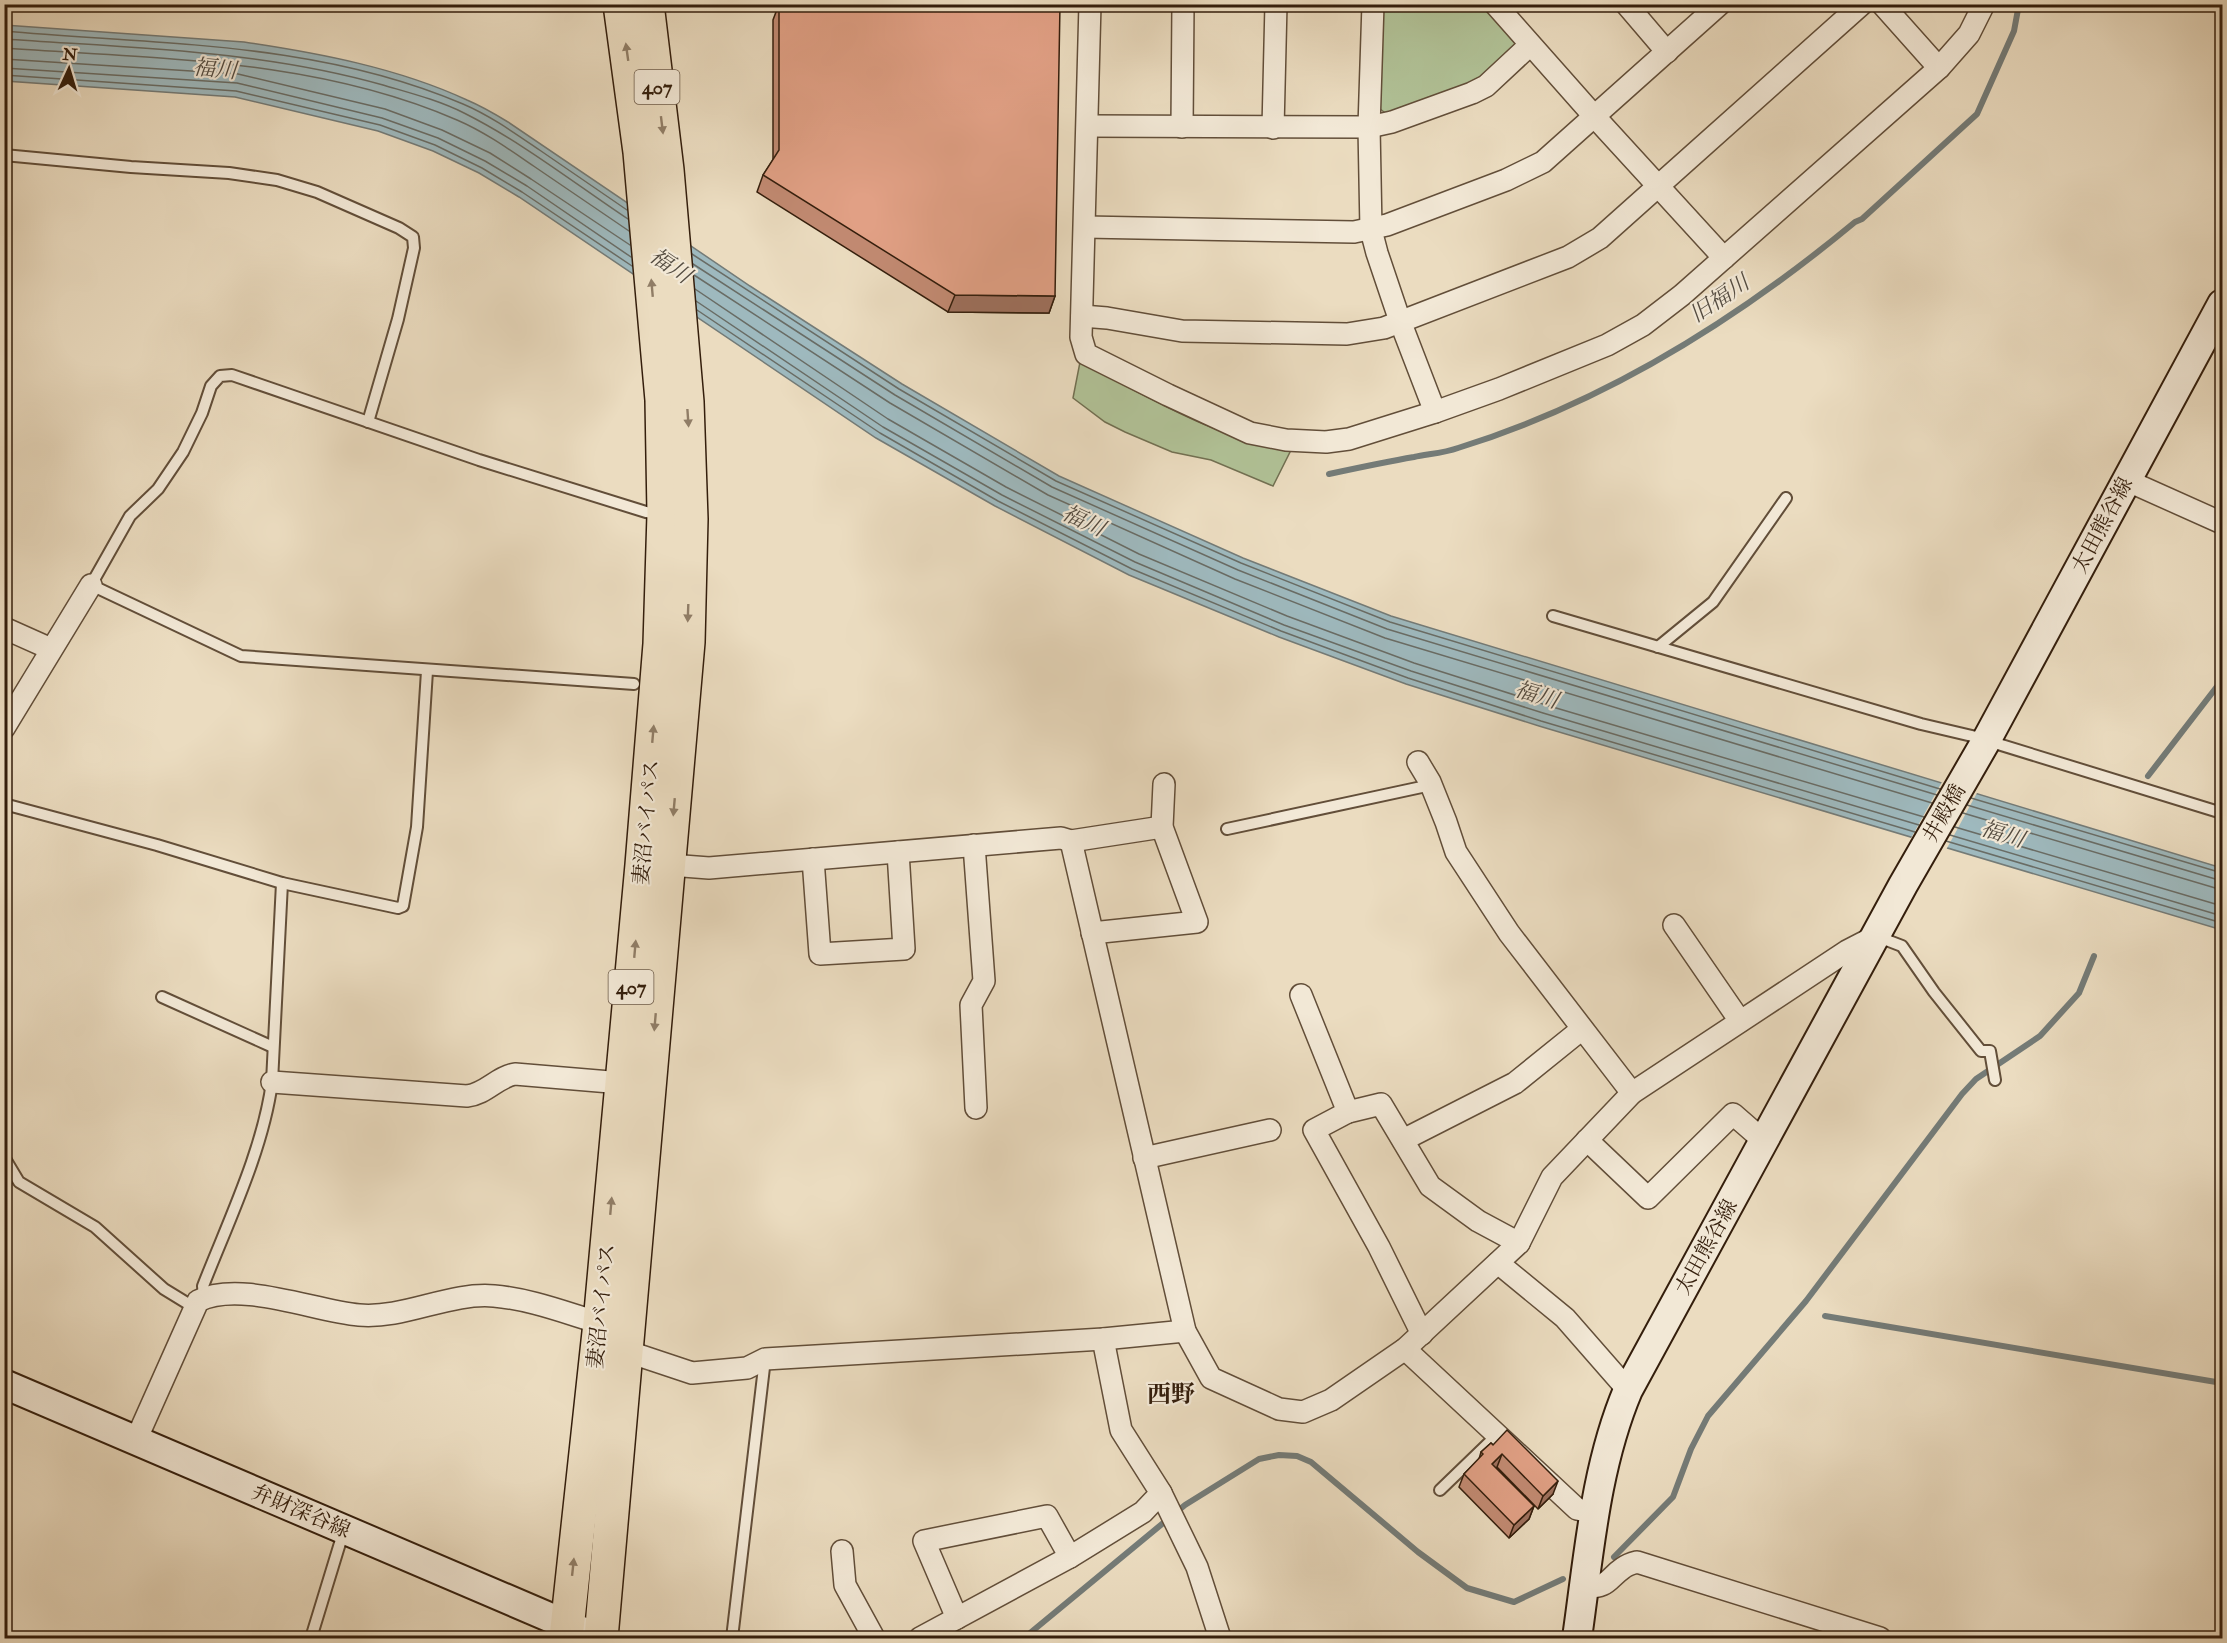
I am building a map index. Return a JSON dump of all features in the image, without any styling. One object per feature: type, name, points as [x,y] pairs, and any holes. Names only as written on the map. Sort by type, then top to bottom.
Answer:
[{"type":"highway","name":"妻沼バイパス","points":[[620,4],[670,353]]},
{"type":"highway","name":"妻沼バイパス","points":[[566,1632],[600,1323],[670,864],[687,642],[678,514],[664,439],[670,353],[667,170],[647,4]]},
{"type":"highway","name":"妻沼バイパス","points":[[600,1638],[626,1351],[632,1124],[622,1083],[660,644],[678,514]]},
{"type":"main road","name":"太田熊谷線","points":[[1984,743],[2223,304]]},
{"type":"main road","name":"井殿橋","points":[[1906,880],[1984,743]]},
{"type":"main road","name":"太田熊谷線","points":[[1577,1638],[1606,1454],[1615,1421],[1628,1390],[1906,880]]},
{"type":"main road","name":"弁財深谷線","points":[[4,1384],[344,1530],[566,1632],[600,1638]]},
{"type":"street","points":[[1090,4],[1081,338],[1086,354],[1250,433],[1286,440],[1326,442],[1349,439],[1499,389],[1607,345],[1650,319],[1682,296],[1939,68],[1969,34],[1984,4]]},
{"type":"street","points":[[1182,127],[1183,4]]},
{"type":"street","points":[[1273,128],[1276,4]]},
{"type":"street","points":[[1372,4],[1371,230],[1400,321],[1434,412]]},
{"type":"street","points":[[1495,4],[1724,258]]},
{"type":"street","points":[[1626,4],[1667,52]]},
{"type":"street","points":[[1084,227],[1354,232],[1371,230],[1528,171],[1543,162],[1720,4]]},
{"type":"street","points":[[1082,316],[1182,331],[1324,334],[1365,332],[1384,328],[1569,257],[1600,238],[1862,4]]},
{"type":"street","points":[[1882,4],[1939,68]]},
{"type":"street","points":[[1088,126],[1370,127],[1392,122],[1486,86],[1530,45]]},
{"type":"street","points":[[2126,480],[2223,523]]},
{"type":"street","points":[[4,728],[90,585]]},
{"type":"street","points":[[4,628],[51,649]]},
{"type":"street","points":[[1418,762],[1431,785],[1456,852],[1509,933],[1632,1093]]},
{"type":"street","points":[[1092,933],[1197,922],[1162,827],[1164,784]]},
{"type":"street","points":[[670,864],[708,868],[1061,838],[1071,841],[1162,827]]},
{"type":"street","points":[[1071,841],[1185,1331],[1211,1378],[1279,1409],[1303,1412],[1331,1400],[1405,1349],[1519,1243],[1552,1177],[1632,1093],[1846,951],[1876,936]]},
{"type":"street","points":[[974,845],[984,981],[971,1005],[976,1108]]},
{"type":"street","points":[[813,859],[819,954],[904,949],[898,852]]},
{"type":"street","points":[[1674,925],[1740,1022]]},
{"type":"street","points":[[1301,995],[1348,1112]]},
{"type":"street","points":[[1403,1140],[1515,1083],[1582,1029]]},
{"type":"street","points":[[272,1082],[467,1096],[477,1095],[504,1076],[515,1074],[622,1083]]},
{"type":"street","points":[[1422,1334],[1379,1247],[1314,1130],[1348,1112],[1381,1104],[1430,1186],[1478,1221],[1519,1243]]},
{"type":"street","points":[[1587,1140],[1648,1198],[1733,1114],[1764,1141]]},
{"type":"street","points":[[1144,1158],[1270,1130]]},
{"type":"street","points":[[1498,1263],[1565,1318],[1628,1390]]},
{"type":"street","points":[[136,1440],[200,1303],[208,1296],[229,1294],[262,1296],[360,1315],[379,1315],[488,1295],[515,1299],[600,1323]]},
{"type":"street","points":[[626,1351],[692,1373],[747,1368],[765,1359],[1103,1339],[1185,1331]]},
{"type":"street","points":[[1103,1339],[1121,1430],[1161,1493],[1197,1567],[1220,1638]]},
{"type":"street","points":[[1405,1349],[1577,1509],[1596,1513]]},
{"type":"street","points":[[920,1638],[1070,1557],[1143,1512],[1161,1493]]},
{"type":"street","points":[[957,1618],[924,1541],[1047,1516],[1070,1557]]},
{"type":"street","points":[[842,1551],[845,1585],[874,1638]]},
{"type":"street","points":[[1584,1587],[1593,1587],[1611,1581],[1623,1567],[1637,1562],[1880,1638]]},
{"type":"lane","points":[[4,155],[130,167],[229,173],[277,180],[317,192],[399,228],[413,237],[414,248],[398,319],[368,422]]},
{"type":"lane","points":[[634,684],[242,656],[90,585],[130,516],[158,489],[183,453],[202,413],[211,386],[220,376],[232,375],[479,460],[646,512],[678,514]]},
{"type":"lane","points":[[1658,647],[1713,602],[1786,498]]},
{"type":"lane","points":[[1553,616],[2223,813]]},
{"type":"lane","points":[[4,804],[157,845],[282,883],[398,908],[403,906],[417,827],[428,671]]},
{"type":"lane","points":[[1227,829],[1431,785]]},
{"type":"lane","points":[[4,1157],[19,1182],[94,1227],[164,1289],[200,1303],[203,1286],[239,1196],[268,1110],[272,1082],[282,883]]},
{"type":"lane","points":[[1876,936],[1902,946],[1934,992],[1981,1051],[1990,1051],[1995,1080]]},
{"type":"lane","points":[[162,997],[273,1047]]},
{"type":"lane","points":[[732,1638],[765,1359]]},
{"type":"lane","points":[[1440,1490],[1498,1434]]},
{"type":"lane","points":[[311,1638],[344,1530]]},
{"type":"green space","points":[[1382,5],[1485,5],[1514,37],[1516,51],[1481,81],[1389,116],[1379,108]]},
{"type":"green space","points":[[1080,362],[1182,415],[1236,436],[1291,450],[1273,486],[1211,460],[1172,452],[1105,422],[1073,398]]},
{"type":"water","name":"福川","points":[[4,25],[244,42],[358,63],[441,89],[508,122],[750,286],[902,384],[1059,476],[1243,558],[1391,616],[2222,868],[2222,930],[1539,726],[1406,684],[1279,637],[1129,575],[995,506],[876,438],[519,197],[479,173],[433,151],[378,131],[235,97],[5,81]]},
{"type":"pier","points":[[1943,780],[1978,791],[1946,850],[1910,840]]},
{"type":"building","points":[[779,4],[928,8],[932,4],[1060,4],[1055,296],[955,295],[763,175],[779,150]]},
{"type":"building","points":[[1507,1430],[1558,1481],[1543,1496],[1502,1454],[1492,1464],[1534,1506],[1514,1525],[1464,1474],[1483,1454],[1481,1452],[1491,1443],[1493,1445]]},
{"type":"waterway","name":"旧福川","points":[[1329,474],[1453,450],[1565,407],[1667,354],[1764,292],[1862,219],[1977,114],[2014,31],[2019,4]]},
{"type":"waterway","points":[[2148,776],[2222,680]]},
{"type":"waterway","points":[[1614,1557],[1673,1497],[1691,1449],[1708,1416],[1806,1301],[1962,1094],[1976,1079],[2040,1036],[2079,993],[2094,956]]},
{"type":"waterway","points":[[1825,1316],[2222,1383]]},
{"type":"waterway","points":[[1024,1638],[1185,1505],[1259,1459],[1279,1455],[1297,1456],[1311,1462],[1418,1552],[1467,1588],[1514,1602],[1563,1579]]},
{"type":"district","name":"西野","points":[[1171,1394]]}]
